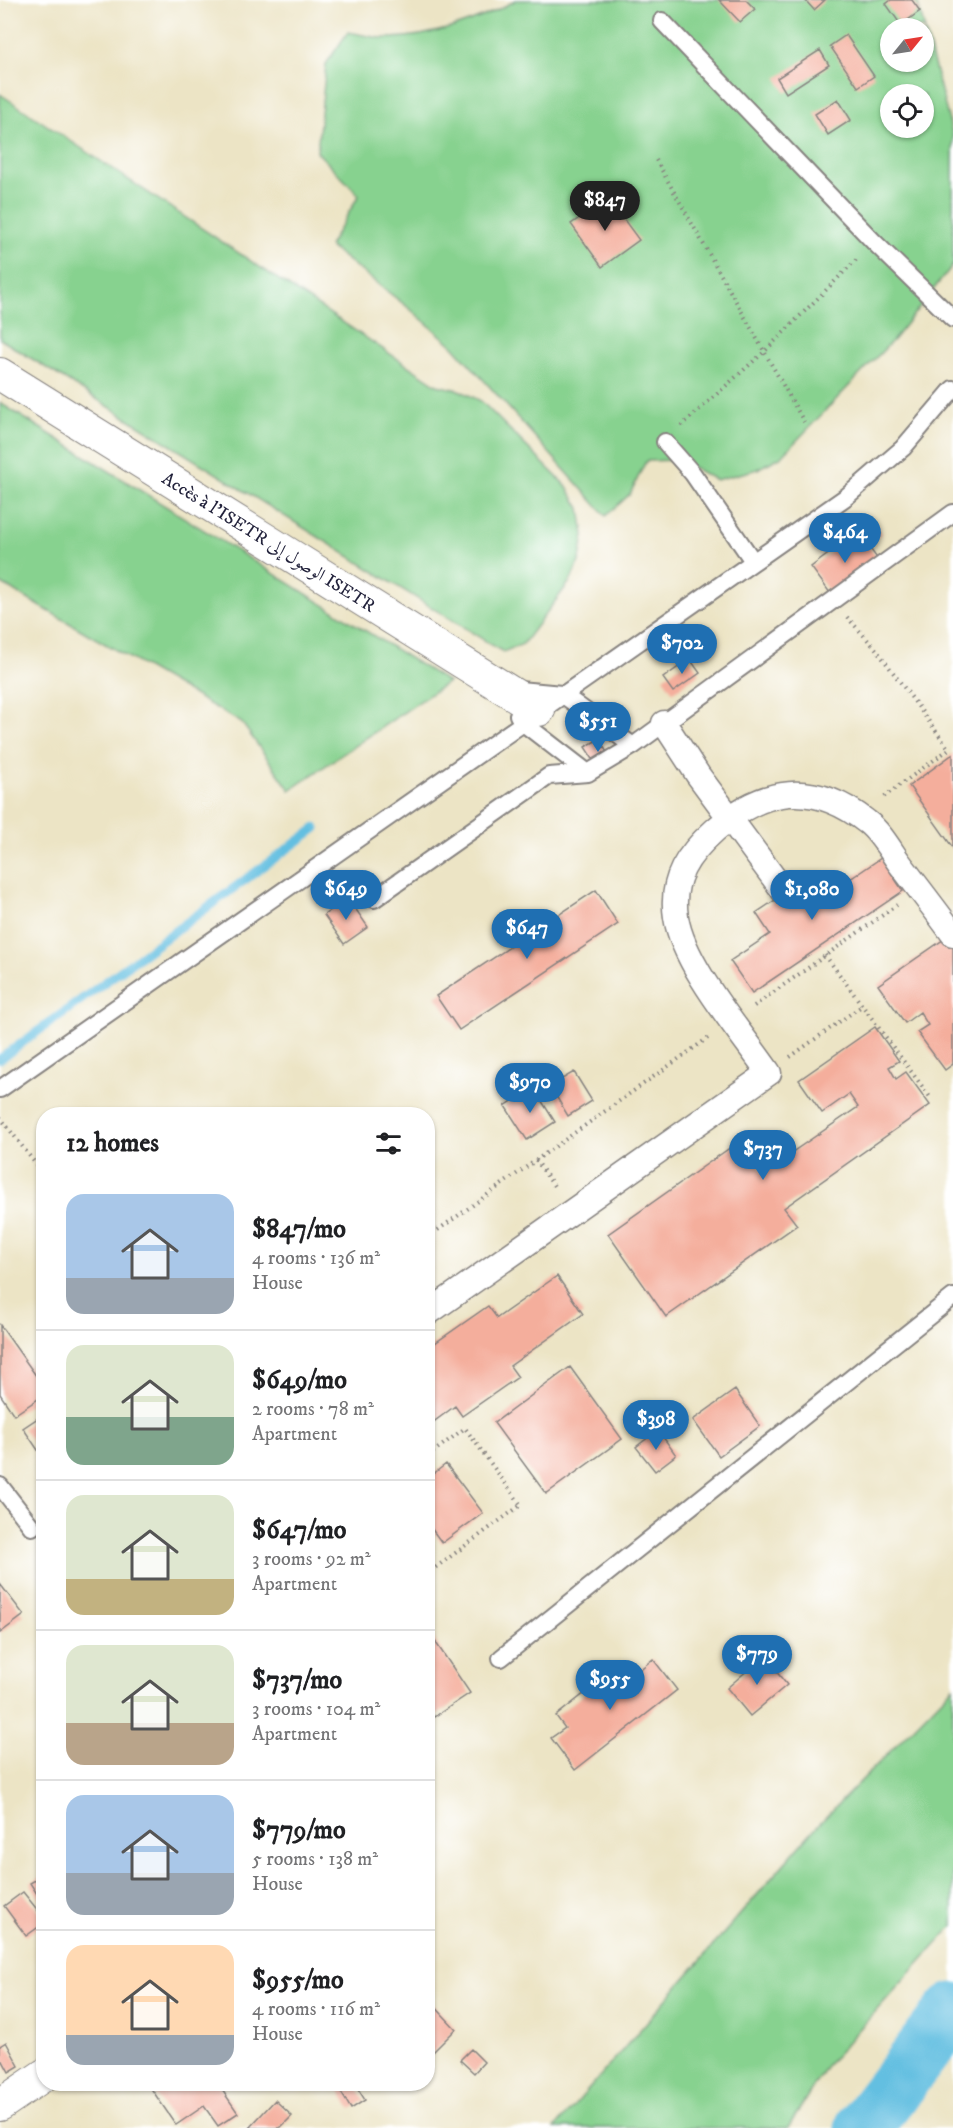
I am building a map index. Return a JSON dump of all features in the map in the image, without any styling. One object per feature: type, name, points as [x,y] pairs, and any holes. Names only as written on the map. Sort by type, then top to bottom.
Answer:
[{"type":"street","name":"Accès à l'ISETR الوصول إلى ISETR","points":[[0,374],[503,688],[541,709]]},
{"type":"street","points":[[664,723],[698,775],[785,893]]},
{"type":"street","points":[[435,1308],[769,1073],[696,967],[682,942],[675,916],[676,891],[683,864],[730,818],[752,803],[775,794],[803,794],[827,800],[868,822],[953,934]]},
{"type":"street","points":[[0,2105],[36,2080]]},
{"type":"lane","points":[[663,21],[874,242],[953,319]]},
{"type":"lane","points":[[0,1089],[874,474],[903,448],[953,389]]},
{"type":"lane","points":[[664,442],[693,474],[753,561]]},
{"type":"lane","points":[[374,899],[549,776],[588,773],[633,746],[953,513]]},
{"type":"lane","points":[[541,709],[633,746]]},
{"type":"lane","points":[[541,709],[588,773]]},
{"type":"lane","points":[[501,1658],[953,1297]]},
{"type":"lane","points":[[0,1486],[32,1527]]},
{"type":"path","points":[[656,160],[804,422]]},
{"type":"path","points":[[664,442],[764,352],[874,242]]},
{"type":"path","points":[[833,601],[876,649],[949,749],[857,816]]},
{"type":"path","points":[[435,1232],[919,889]]},
{"type":"path","points":[[825,955],[930,1097]]},
{"type":"path","points":[[769,1073],[862,1005]]},
{"type":"path","points":[[0,1117],[36,1164]]},
{"type":"path","points":[[536,1160],[572,1211]]},
{"type":"path","points":[[435,1451],[465,1428],[521,1505],[435,1568]]},
{"type":"green space","points":[[516,0],[917,0],[922,18],[880,18],[880,72],[934,72],[934,64],[953,136],[953,265],[894,339],[782,456],[758,469],[716,480],[678,460],[646,461],[630,494],[606,516],[453,346],[410,309],[329,246],[359,195],[317,152],[326,64],[348,32],[385,38],[406,37],[439,31],[487,15]]},
{"type":"green space","points":[[0,94],[437,385],[459,390],[481,401],[566,486],[580,508],[584,535],[580,559],[571,580],[523,644],[503,652],[0,339]]},
{"type":"green space","points":[[0,403],[448,682],[290,790],[242,723],[0,583]]},
{"type":"green space","points":[[953,1687],[953,1926],[825,2067],[788,2128],[555,2128],[815,1828]]},
{"type":"building","points":[[719,0],[746,0],[755,9],[740,22]]},
{"type":"building","points":[[805,0],[825,0],[814,10]]},
{"type":"building","points":[[891,0],[912,0],[920,11],[910,18],[896,18],[886,4]]},
{"type":"building","points":[[846,35],[874,76],[858,87],[830,46]]},
{"type":"building","points":[[820,50],[829,65],[786,93],[777,78]]},
{"type":"building","points":[[838,99],[851,120],[828,135],[815,114]]},
{"type":"building","points":[[608,198],[639,240],[602,267],[571,224]]},
{"type":"building","points":[[874,522],[881,534],[871,539],[865,526]]},
{"type":"building","points":[[858,532],[879,561],[833,597],[811,567]]},
{"type":"building","points":[[690,659],[700,673],[673,692],[663,678]]},
{"type":"building","points":[[599,739],[611,759],[598,767],[585,747]]},
{"type":"building","points":[[953,754],[953,848],[909,786]]},
{"type":"building","points":[[881,858],[903,891],[752,993],[730,961],[770,934],[756,913],[817,872],[831,892]]},
{"type":"building","points":[[596,890],[618,924],[459,1030],[436,996]]},
{"type":"building","points":[[348,898],[368,927],[344,944],[324,915]]},
{"type":"building","points":[[953,933],[953,1064],[945,1070],[917,1032],[928,1025],[920,1012],[905,1023],[878,985]]},
{"type":"building","points":[[875,1027],[899,1061],[889,1067],[896,1079],[906,1072],[930,1105],[784,1208],[797,1225],[666,1317],[608,1234],[741,1140],[763,1172],[858,1107],[849,1094],[822,1113],[799,1080]]},
{"type":"building","points":[[574,1072],[592,1101],[568,1116],[550,1086]]},
{"type":"building","points":[[533,1087],[555,1122],[527,1140],[505,1106]]},
{"type":"building","points":[[557,1276],[583,1314],[510,1366],[518,1377],[462,1416],[455,1406],[435,1421],[435,1343],[488,1306],[497,1318]]},
{"type":"building","points":[[0,1325],[36,1376],[36,1400],[14,1415],[0,1394]]},
{"type":"building","points":[[570,1367],[622,1439],[546,1494],[494,1423]]},
{"type":"building","points":[[735,1390],[760,1426],[719,1456],[693,1420]]},
{"type":"building","points":[[36,1419],[36,1447],[23,1428]]},
{"type":"building","points":[[658,1430],[676,1455],[655,1471],[636,1447]]},
{"type":"building","points":[[446,1464],[483,1513],[442,1543],[435,1534],[435,1473]]},
{"type":"building","points":[[0,1584],[24,1615],[0,1633]]},
{"type":"building","points":[[435,1641],[470,1693],[435,1716]]},
{"type":"building","points":[[764,1656],[787,1685],[750,1716],[727,1688]]},
{"type":"building","points":[[653,1659],[677,1690],[575,1770],[551,1738],[565,1728],[556,1716],[623,1663],[633,1675]]},
{"type":"building","points":[[36,1880],[36,1892],[30,1883]]},
{"type":"building","points":[[23,1892],[36,1908],[36,1929],[26,1936],[4,1906]]},
{"type":"building","points":[[435,2006],[456,2029],[435,2050]]},
{"type":"building","points":[[6,2042],[19,2066],[9,2072],[3,2061],[0,2062],[0,2046]]},
{"type":"building","points":[[471,2049],[484,2062],[474,2073],[460,2060]]},
{"type":"building","points":[[153,2091],[223,2091],[238,2113],[218,2126],[204,2106],[176,2125]]},
{"type":"building","points":[[340,2091],[359,2091],[365,2100],[351,2109]]},
{"type":"building","points":[[275,2100],[292,2116],[280,2128],[249,2128]]},
{"type":"waterway","points":[[0,1059],[316,828]]},
{"type":"waterway","points":[[863,2128],[953,2011]]}]
